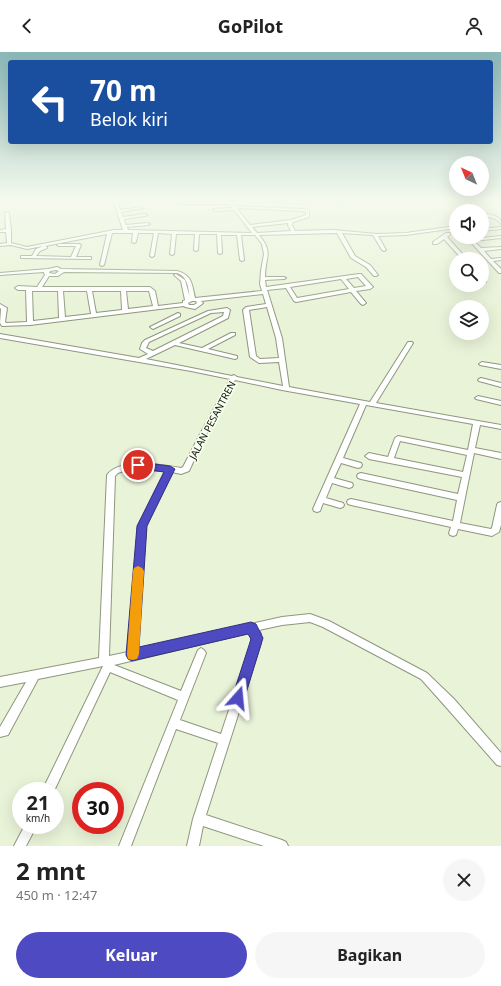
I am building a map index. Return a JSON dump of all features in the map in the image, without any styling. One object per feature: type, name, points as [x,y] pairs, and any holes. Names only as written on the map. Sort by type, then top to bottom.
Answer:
[{"type":"street","points":[[9,237],[9,244]]},
{"type":"street","points":[[0,245],[9,244],[27,248],[84,237]]},
{"type":"street","points":[[102,265],[109,237]]},
{"type":"street","points":[[134,242],[135,237]]},
{"type":"street","points":[[152,256],[155,237]]},
{"type":"street","points":[[172,254],[174,237]]},
{"type":"street","points":[[196,250],[197,237]]},
{"type":"street","points":[[219,237],[220,253]]},
{"type":"street","points":[[239,237],[242,260]]},
{"type":"street","points":[[259,237],[266,249],[263,279],[279,338],[286,388]]},
{"type":"street","points":[[342,237],[353,257],[368,266],[376,275]]},
{"type":"street","points":[[377,237],[384,250]]},
{"type":"street","points":[[435,243],[443,237]]},
{"type":"street","points":[[445,237],[459,252]]},
{"type":"street","points":[[489,238],[500,237]]},
{"type":"street","points":[[475,244],[501,271]]},
{"type":"street","points":[[33,257],[38,250],[55,245],[78,245],[73,258]]},
{"type":"street","points":[[480,250],[501,248]]},
{"type":"street","points":[[23,257],[89,258]]},
{"type":"street","points":[[41,289],[53,272],[60,258]]},
{"type":"street","points":[[490,260],[501,259]]},
{"type":"street","points":[[0,277],[53,272]]},
{"type":"street","points":[[0,274],[53,272],[173,275],[182,278],[193,301]]},
{"type":"street","points":[[0,306],[4,308],[2,322],[4,325],[94,315],[193,301],[228,298],[266,292],[287,286],[359,275],[370,287],[296,300],[287,286]]},
{"type":"street","points":[[263,279],[284,278]]},
{"type":"street","points":[[342,278],[363,303]]},
{"type":"street","points":[[18,288],[152,290],[156,307]]},
{"type":"street","points":[[29,289],[30,322]]},
{"type":"street","points":[[60,289],[62,318]]},
{"type":"street","points":[[89,289],[94,315]]},
{"type":"street","points":[[123,289],[125,311]]},
{"type":"street","points":[[270,305],[248,308],[246,310],[253,357],[258,361],[282,360]]},
{"type":"street","points":[[140,360],[153,354],[226,317],[227,310],[210,312],[145,343],[143,350],[153,354]]},
{"type":"street","points":[[168,331],[155,324],[178,315]]},
{"type":"street","points":[[202,350],[233,334]]},
{"type":"street","points":[[0,336],[234,377],[286,388],[501,427]]},
{"type":"street","points":[[174,343],[235,357]]},
{"type":"street","points":[[372,404],[410,343]]},
{"type":"street","points":[[482,364],[501,367]]},
{"type":"street","name":"JALAN PESANTREN","points":[[170,469],[181,471],[186,468],[234,377]]},
{"type":"street","points":[[481,380],[501,384]]},
{"type":"street","points":[[478,398],[501,403]]},
{"type":"street","points":[[317,509],[364,402]]},
{"type":"street","points":[[454,529],[462,498],[477,422]]},
{"type":"street","points":[[390,460],[398,438],[471,452],[501,456]]},
{"type":"street","points":[[369,456],[466,475]]},
{"type":"street","points":[[339,460],[358,465]]},
{"type":"street","points":[[52,782],[108,663],[111,475],[114,471],[138,465],[170,469],[142,526],[132,655]]},
{"type":"street","points":[[361,476],[462,498]]},
{"type":"street","points":[[330,480],[349,485]]},
{"type":"street","points":[[322,500],[340,504]]},
{"type":"street","points":[[352,502],[454,529],[494,532],[498,524],[501,505]]},
{"type":"street","points":[[0,682],[108,663],[132,655],[282,621],[310,618],[326,624],[424,676],[501,761]]},
{"type":"street","points":[[195,846],[199,819],[256,643],[256,634],[251,628]]},
{"type":"street","points":[[125,846],[200,653]]},
{"type":"street","points":[[108,663],[183,696]]},
{"type":"street","points":[[0,732],[4,731],[35,675]]},
{"type":"street","points":[[173,723],[225,740]]},
{"type":"street","points":[[199,819],[282,846]]},
{"type":"street","points":[[20,846],[26,834]]},
{"type":"slow traffic","points":[[133,654],[132,655],[138,571]]},
{"type":"route","points":[[138,465],[170,469],[142,526],[132,655],[251,628],[256,634],[257,638],[238,698]]}]
